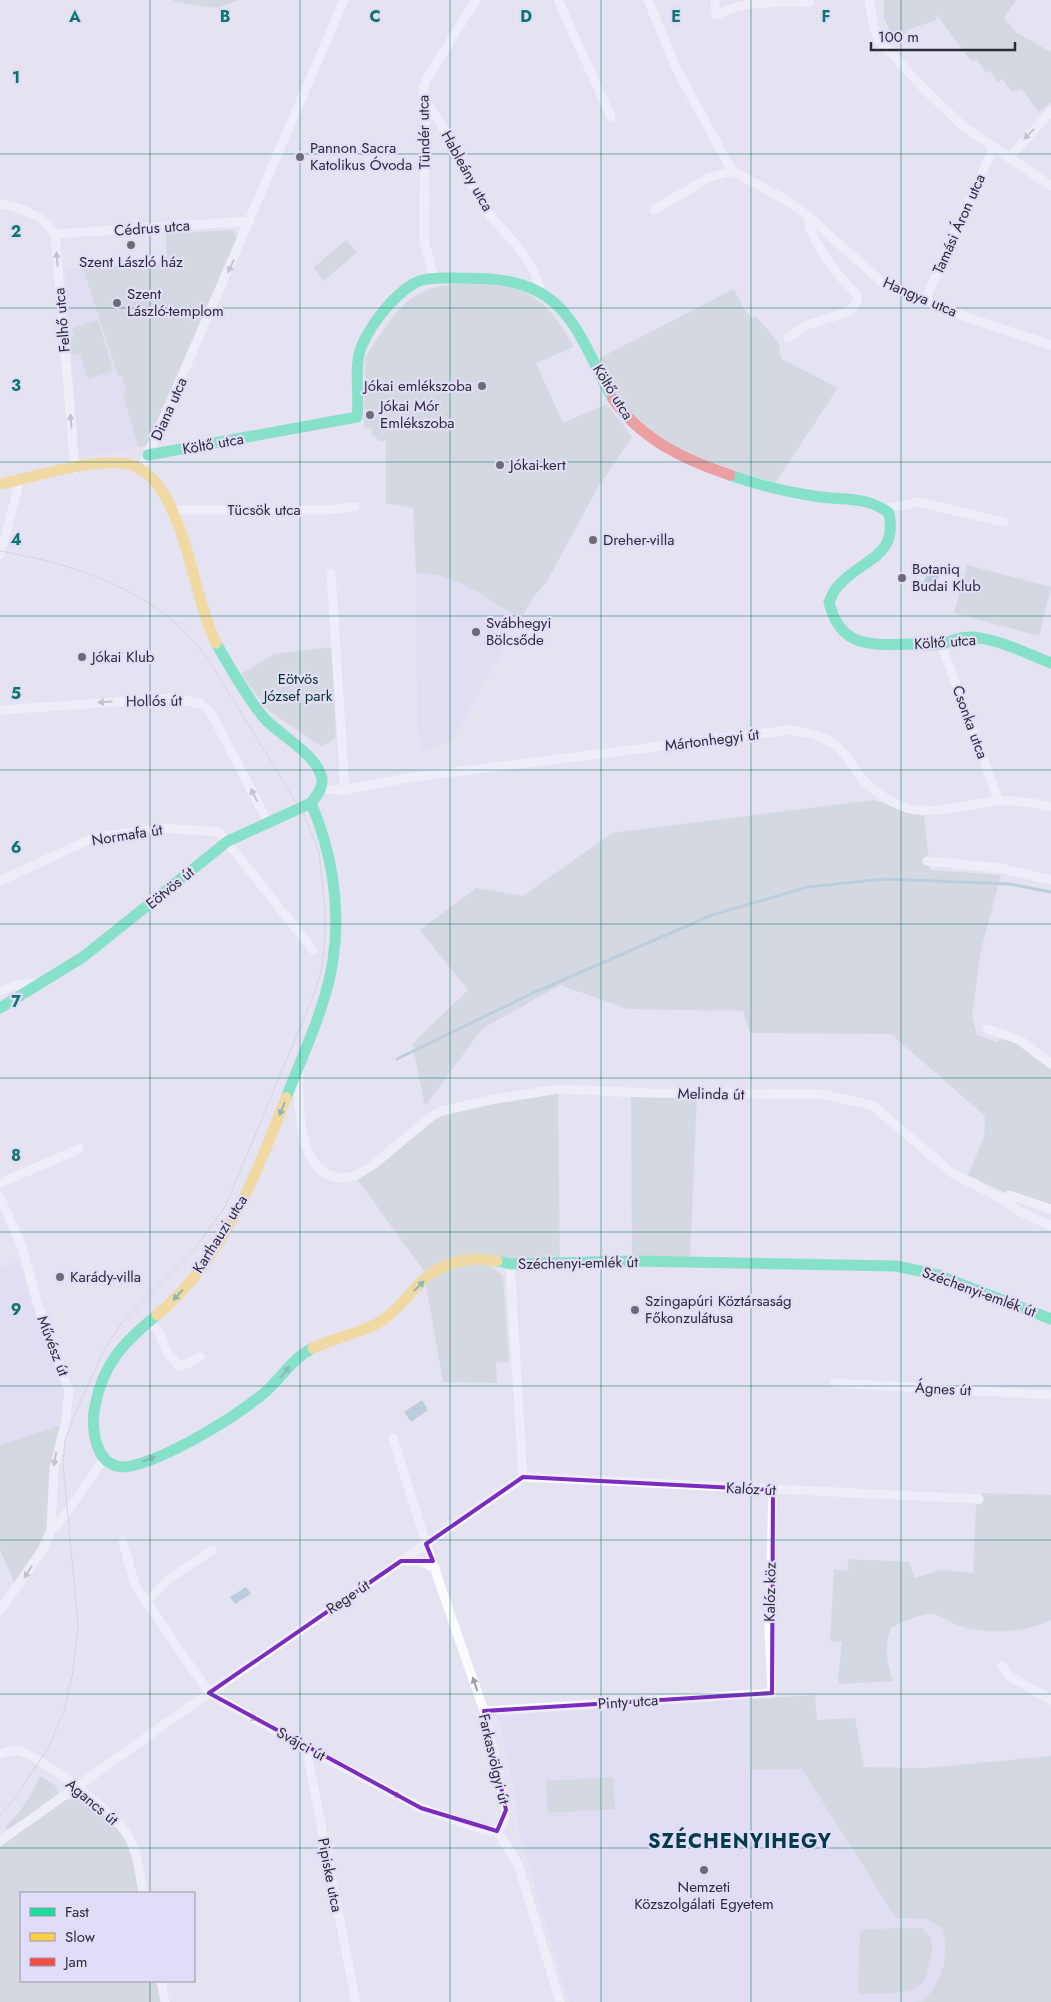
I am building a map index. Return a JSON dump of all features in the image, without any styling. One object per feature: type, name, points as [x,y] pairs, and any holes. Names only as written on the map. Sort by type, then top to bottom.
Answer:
[{"type":"street","name":"Diana utca","points":[[140,469],[148,455],[250,221],[344,0]]},
{"type":"street","name":"Tündér utca","points":[[434,278],[424,240],[425,101],[423,90],[427,78],[476,0]]},
{"type":"street","points":[[558,0],[611,117]]},
{"type":"street","points":[[648,0],[676,68],[732,171],[710,177],[654,210]]},
{"type":"street","points":[[715,0],[716,15],[733,7],[749,3],[809,2],[809,0]]},
{"type":"street","points":[[869,0],[874,27],[880,41],[950,115],[993,149],[1051,186]]},
{"type":"street","name":"Hableány utca","points":[[425,101],[457,150],[485,209],[504,230],[538,278],[540,291]]},
{"type":"street","points":[[1008,159],[1051,110]]},
{"type":"street","name":"Tamási Áron utca","points":[[924,300],[993,149]]},
{"type":"street","name":"Hangya utca","points":[[732,171],[784,198],[808,216],[884,284],[966,317],[1051,345]]},
{"type":"street","points":[[0,204],[33,214],[45,222],[55,234]]},
{"type":"street","points":[[788,338],[807,324],[848,312],[854,308],[858,298],[841,278],[813,236],[807,225],[808,216]]},
{"type":"street","name":"Cédrus utca","points":[[55,234],[250,221]]},
{"type":"street","name":"Felhő utca","points":[[55,234],[75,470]]},
{"type":"street","name":"Költő utca","points":[[148,455],[356,418],[360,404],[360,350],[390,306],[403,292],[415,283],[434,278],[514,280],[540,291],[559,305],[568,317],[616,402],[629,420],[660,444],[695,462],[763,484],[817,497],[872,501],[888,513],[892,527],[886,546],[879,555],[839,584],[829,602],[833,617],[843,633],[868,644],[941,644],[957,638],[971,637],[988,640],[1051,663]]},
{"type":"street","points":[[0,484],[119,463],[140,469],[161,489],[172,510],[202,612],[214,639],[266,720],[301,748],[316,766],[320,776],[320,790],[311,803]]},
{"type":"street","points":[[0,555],[18,492],[18,481]]},
{"type":"street","points":[[885,510],[918,502],[1004,522]]},
{"type":"street","name":"Tücsök utca","points":[[172,510],[327,510],[355,507]]},
{"type":"street","points":[[320,790],[345,790],[331,573]]},
{"type":"street","name":"Csonka utca","points":[[941,644],[999,801]]},
{"type":"street","name":"Hollós út","points":[[0,710],[175,698],[201,704],[215,720],[268,822]]},
{"type":"street","name":"Mártonhegyi út","points":[[345,790],[406,778],[788,730],[810,733],[830,741],[848,757],[862,779],[874,791],[887,800],[906,808],[916,810],[958,808],[999,801],[1051,807]]},
{"type":"street","name":"Eötvös út","points":[[0,1008],[109,937],[228,841],[311,803]]},
{"type":"street","name":"Karthauzi utca","points":[[104,1459],[95,1443],[93,1426],[100,1387],[105,1374],[120,1349],[181,1292],[228,1227],[255,1172],[299,1063],[320,1004],[332,962],[336,927],[329,853],[311,803]]},
{"type":"street","name":"Normafa út","points":[[0,881],[38,862],[102,836],[163,828],[183,828],[220,832],[228,841]]},
{"type":"street","points":[[228,841],[313,950]]},
{"type":"street","points":[[927,861],[999,868],[1051,880]]},
{"type":"street","points":[[0,991],[20,984],[41,982]]},
{"type":"street","points":[[987,1029],[1020,1040],[1051,1064]]},
{"type":"street","name":"Melinda út","points":[[299,1063],[298,1113],[312,1159],[323,1174],[331,1178],[342,1179],[356,1176],[373,1165],[432,1116],[442,1111],[483,1101],[558,1089],[646,1093],[820,1094],[872,1105],[952,1173],[1002,1198],[1018,1211],[1051,1226]]},
{"type":"street","points":[[0,1183],[78,1149]]},
{"type":"street","points":[[1002,1198],[1009,1195],[1051,1209]]},
{"type":"street","name":"Művész út","points":[[0,1197],[22,1247],[39,1309],[69,1391],[65,1424],[54,1468],[51,1530]]},
{"type":"street","name":"Széchenyi-emlék út","points":[[104,1459],[111,1465],[120,1467],[130,1466],[160,1455],[206,1433],[251,1404],[278,1382],[297,1358],[307,1351],[366,1328],[387,1317],[435,1270],[466,1260],[497,1260],[510,1264],[632,1261],[896,1266],[938,1275],[1051,1319]]},
{"type":"street","points":[[510,1264],[523,1477]]},
{"type":"street","points":[[150,1321],[160,1333],[166,1350],[178,1366],[184,1365],[200,1356]]},
{"type":"street","name":"Ágnes út","points":[[835,1383],[1051,1395]]},
{"type":"street","name":"Farkasvölgyi út","points":[[393,1438],[426,1544],[484,1711],[506,1810],[504,1822],[497,1831]]},
{"type":"street","points":[[0,1611],[43,1549],[51,1530],[59,1523],[104,1459]]},
{"type":"street","name":"Kalóz út","points":[[523,1477],[979,1499]]},
{"type":"street","name":"Rege út","points":[[0,1841],[209,1693],[523,1477]]},
{"type":"street","name":"Kalóz köz","points":[[772,1693],[769,1630],[773,1490]]},
{"type":"street","name":"Svájci út","points":[[123,1542],[135,1585],[209,1693],[306,1748],[422,1808],[483,1830],[497,1831]]},
{"type":"street","points":[[146,1602],[171,1577],[212,1550]]},
{"type":"street","points":[[400,1561],[420,1561],[436,1569]]},
{"type":"street","points":[[1002,1666],[1011,1677],[1051,1700]]},
{"type":"street","name":"Pinty utca","points":[[484,1711],[772,1693]]},
{"type":"street","name":"Pipiske utca","points":[[306,1748],[356,2002]]},
{"type":"street","name":"Agancs út","points":[[0,1754],[12,1751],[24,1753],[76,1786],[107,1812],[129,1838],[144,1892]]},
{"type":"street","points":[[497,1831],[518,1864],[560,2002]]},
{"type":"street","points":[[161,1982],[165,2002]]},
{"type":"highlighted area","points":[[523,1477],[773,1490],[772,1693],[484,1711],[506,1810],[497,1831],[421,1808],[209,1693],[401,1561],[433,1561],[426,1544]]},
{"type":"shaded area","points":[[83,268],[117,377],[122,376],[127,392],[123,394],[137,444],[135,448],[79,458],[65,269]]},
{"type":"shaded area","points":[[434,572],[453,578],[520,619],[453,739],[422,753],[417,729],[416,573]]},
{"type":"shaded area","points":[[18,1261],[65,1390],[62,1425],[0,1445],[0,1267]]},
{"type":"shaded area","name":"Nemzeti Közszolgálati Egyetem","points":[[751,1699],[751,1770],[802,1769],[950,1902],[962,2002],[569,2002],[521,1839],[514,1789],[498,1716]]},
{"type":"green space","points":[[173,0],[239,0],[216,8],[174,2]]},
{"type":"green space","points":[[884,0],[1016,0],[1004,18],[1017,33],[1051,52],[1051,102],[1039,112],[1021,89],[1012,92],[1002,79],[998,83],[990,71],[987,73],[977,60],[971,61],[937,15],[936,20],[910,29],[895,42],[884,18]]},
{"type":"green space","points":[[233,230],[237,238],[146,446],[138,447],[123,394],[127,392],[122,376],[118,377],[83,268],[167,261],[166,234]]},
{"type":"green space","points":[[346,240],[357,252],[324,281],[313,268]]},
{"type":"green space","name":"Jókai-kert","points":[[455,284],[496,285],[512,288],[526,293],[539,301],[562,327],[574,347],[536,363],[563,423],[607,404],[632,437],[597,489],[546,583],[535,595],[520,619],[483,595],[457,582],[444,577],[416,573],[413,508],[386,503],[386,441],[380,441],[372,435],[372,428],[364,427],[365,359],[369,351],[394,315],[413,298],[424,291]]},
{"type":"green space","points":[[734,289],[746,312],[751,317],[756,316],[780,345],[779,352],[782,359],[838,388],[775,483],[698,457],[661,438],[645,427],[621,401],[600,358]]},
{"type":"green space","points":[[98,320],[113,371],[88,379],[80,354],[72,355],[70,338],[75,337],[72,328]]},
{"type":"green space","points":[[967,565],[1051,587],[1039,636],[954,613]]},
{"type":"green space","name":"Eötvös József park","points":[[332,647],[336,737],[322,747],[269,711],[241,674],[274,654]]},
{"type":"green space","points":[[874,800],[924,816],[930,870],[1001,875],[981,950],[972,1016],[977,1035],[997,1042],[1003,1038],[1012,1041],[1051,1070],[1051,1209],[1012,1196],[968,1175],[984,1137],[985,1116],[891,1034],[750,1033],[743,1011],[628,1009],[560,985],[482,1029],[425,1106],[412,1044],[468,990],[420,930],[476,888],[523,896],[612,833]]},
{"type":"green space","points":[[558,1089],[560,1263],[497,1260],[423,1270],[355,1176],[432,1116]]},
{"type":"green space","points":[[631,1092],[697,1094],[690,1262],[632,1261]]},
{"type":"green space","points":[[487,1263],[503,1276],[509,1362],[496,1363],[497,1383],[443,1382],[426,1285],[454,1268],[470,1264]]},
{"type":"green space","points":[[62,1425],[48,1526],[38,1547],[15,1584],[0,1550],[0,1445]]},
{"type":"green space","points":[[982,1493],[1051,1495],[1051,1620],[1018,1630],[983,1631],[960,1626],[931,1614],[916,1617],[891,1628],[887,1642],[887,1654],[893,1681],[840,1684],[838,1680],[842,1642],[830,1641],[834,1569],[849,1571],[847,1559],[909,1562],[915,1578],[941,1570],[973,1573],[976,1505],[982,1504]]},
{"type":"green space","points":[[815,1695],[817,1720],[855,1718],[864,1767],[925,1768],[1051,1756],[1051,2002],[916,2002],[924,2001],[931,1993],[943,1968],[945,1940],[943,1929],[926,1919],[896,1918],[802,1769],[751,1770],[751,1699]]},
{"type":"green space","points":[[40,1776],[56,1786],[58,1794],[8,1832],[5,1827],[25,1804]]},
{"type":"green space","points":[[613,1777],[615,1809],[548,1813],[546,1781]]},
{"type":"green space","points":[[63,1799],[88,1801],[114,1824],[129,1843],[139,1892],[20,1892],[20,1982],[158,1982],[162,2002],[0,2002],[0,1847]]},
{"type":"green space","points":[[922,1928],[931,1940],[932,1952],[925,1980],[920,1985],[905,1992],[862,1994],[858,1992],[860,1932],[864,1929]]},
{"type":"water","points":[[931,564],[942,568],[934,589],[923,584]]},
{"type":"water","points":[[422,1400],[428,1410],[411,1422],[404,1412]]},
{"type":"water","points":[[246,1587],[251,1594],[235,1604],[230,1597]]},
{"type":"waterway","points":[[397,1059],[533,993],[712,915],[808,887],[884,879],[1010,884],[1051,892]]},
{"type":"tram line","points":[[0,551],[59,564],[88,573],[115,585],[166,615],[188,635],[208,659],[304,815],[319,852],[325,909],[322,968],[314,994],[226,1205],[193,1251],[123,1321],[105,1348],[74,1416],[65,1441],[63,1463],[78,1625],[73,1672],[64,1711],[48,1748],[15,1798],[0,1815]]},
{"type":"traffic: fast","points":[[148,455],[357,417],[359,353],[366,337],[383,311],[405,289],[422,280],[433,278],[481,278],[508,281],[534,289],[546,296],[557,305],[574,326],[613,399]]},
{"type":"traffic: fast","points":[[730,475],[793,492],[871,503],[889,513],[890,528],[888,539],[883,548],[876,556],[848,576],[837,587],[829,602],[834,617],[849,636],[859,641],[870,643],[933,645],[963,637],[981,638],[1012,647],[1051,663]]},
{"type":"traffic: fast","points":[[0,1008],[83,957],[228,841],[311,803],[319,792],[322,779],[314,762],[261,714],[240,684],[216,643]]},
{"type":"traffic: fast","points":[[286,1098],[325,995],[330,978],[335,940],[336,920],[333,880],[324,841],[311,803]]},
{"type":"traffic: fast","points":[[497,1261],[510,1264],[632,1261],[896,1266],[938,1275],[1051,1319]]},
{"type":"traffic: fast","points":[[157,1315],[135,1334],[117,1354],[104,1377],[95,1406],[94,1426],[98,1448],[103,1457],[119,1467],[131,1466],[147,1461],[182,1446],[235,1415],[263,1394],[299,1357],[313,1348]]},
{"type":"traffic: slow","points":[[0,484],[91,464],[121,463],[142,470],[159,486],[172,510],[183,538],[208,623],[216,643]]},
{"type":"traffic: slow","points":[[157,1315],[180,1293],[219,1243],[250,1186],[286,1098]]},
{"type":"traffic: slow","points":[[313,1348],[378,1323],[394,1311],[425,1278],[443,1267],[464,1260],[486,1259],[497,1261]]},
{"type":"traffic: jam","points":[[613,399],[637,426],[666,447],[697,463],[730,475]]},
{"type":"place","name":"Pannon Sacra Katolikus Óvoda","points":[[300,157]]},
{"type":"place","name":"Szent László ház","points":[[131,245]]},
{"type":"place","name":"Szent László-templom","points":[[117,303]]},
{"type":"place","name":"Jókai emlékszoba","points":[[482,386]]},
{"type":"place","name":"Jókai Mór Emlékszoba","points":[[370,415]]},
{"type":"place","name":"Jókai-kert","points":[[500,465]]},
{"type":"place","name":"Dreher-villa","points":[[593,540]]},
{"type":"place","name":"Botaniq Budai Klub","points":[[902,578]]},
{"type":"place","name":"Svábhegyi Bölcsőde","points":[[476,632]]},
{"type":"place","name":"Jókai Klub","points":[[82,657]]},
{"type":"place","name":"Karády-villa","points":[[60,1277]]},
{"type":"place","name":"Szingapúri Köztársaság Főkonzulátusa","points":[[635,1310]]},
{"type":"place","name":"Nemzeti Közszolgálati Egyetem","points":[[704,1870]]},
{"type":"district","name":"SZÉCHENYIHEGY","points":[[740,1841]]}]
